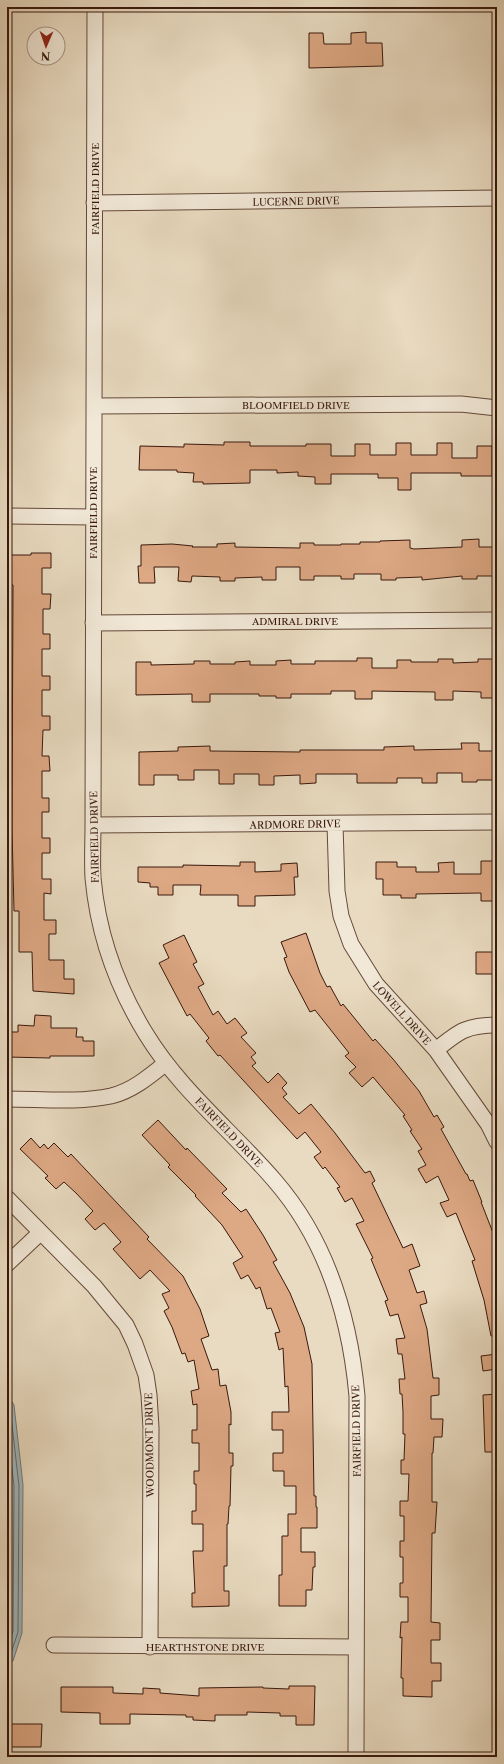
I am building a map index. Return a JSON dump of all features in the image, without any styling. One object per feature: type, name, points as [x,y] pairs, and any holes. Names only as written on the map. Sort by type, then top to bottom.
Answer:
[{"type":"street","name":"FAIRFIELD DRIVE","points":[[95,7],[93,877],[97,906],[110,960],[133,1012],[146,1035],[166,1063],[189,1090],[276,1182],[308,1229],[326,1265],[336,1290],[351,1343],[357,1396],[356,1757]]},
{"type":"street","name":"LUCERNE DRIVE","points":[[94,203],[497,198]]},
{"type":"street","name":"BLOOMFIELD DRIVE","points":[[94,406],[461,404],[497,408]]},
{"type":"street","points":[[7,516],[93,517]]},
{"type":"street","name":"ADMIRAL DRIVE","points":[[93,623],[497,620]]},
{"type":"street","name":"ARDMORE DRIVE","points":[[93,826],[497,822]]},
{"type":"street","name":"LOWELL DRIVE","points":[[335,824],[337,891],[341,916],[351,944],[376,984],[436,1050],[488,1124],[497,1142]]},
{"type":"street","points":[[436,1050],[462,1031],[474,1026],[497,1025]]},
{"type":"street","points":[[7,1099],[72,1099],[112,1096],[134,1086],[150,1076],[166,1063]]},
{"type":"street","name":"WOODMONT DRIVE","points":[[7,1198],[94,1286],[126,1326],[135,1344],[146,1376],[151,1428],[150,1647]]},
{"type":"street","points":[[7,1264],[40,1232]]},
{"type":"street","name":"HEARTHSTONE DRIVE","points":[[54,1645],[150,1647],[356,1647]]},
{"type":"water","points":[[7,1394],[14,1405],[23,1485],[22,1633],[13,1661],[7,1661]]},
{"type":"building","points":[[366,32],[366,43],[382,43],[383,66],[309,68],[309,33],[323,33],[324,44],[351,44],[351,33]]},
{"type":"building","points":[[224,442],[250,442],[250,446],[306,446],[306,444],[331,444],[331,456],[355,456],[355,444],[370,444],[370,455],[396,455],[396,443],[411,443],[411,455],[437,455],[437,443],[452,443],[452,458],[477,458],[477,446],[492,446],[492,476],[461,476],[461,473],[411,473],[411,490],[398,490],[398,478],[378,478],[378,474],[331,474],[331,484],[315,484],[315,477],[298,476],[298,472],[277,473],[277,470],[250,470],[250,483],[203,484],[203,482],[193,482],[194,473],[177,472],[177,470],[139,470],[140,446],[184,447],[184,444],[224,445]]},
{"type":"building","points":[[479,539],[479,547],[496,547],[496,576],[477,576],[477,579],[462,579],[462,576],[422,580],[422,577],[381,580],[381,574],[354,574],[354,579],[341,579],[341,576],[314,576],[314,580],[300,580],[300,567],[276,567],[276,580],[262,580],[262,577],[235,578],[235,581],[220,581],[220,577],[192,576],[191,582],[178,581],[179,567],[154,567],[155,583],[139,583],[138,566],[141,566],[141,545],[172,544],[193,546],[192,547],[217,547],[217,544],[235,543],[235,547],[300,548],[300,543],[314,543],[314,545],[341,545],[360,544],[360,542],[410,540],[410,548],[414,549],[462,547],[462,540]]},
{"type":"building","points":[[31,553],[51,553],[51,568],[42,568],[42,594],[51,594],[50,609],[43,609],[43,634],[50,634],[50,649],[42,649],[42,676],[50,676],[50,690],[42,690],[42,716],[50,716],[50,730],[43,730],[42,756],[49,756],[50,771],[42,771],[42,798],[49,798],[49,812],[42,812],[42,838],[50,838],[50,853],[42,853],[42,879],[51,879],[51,894],[44,893],[44,920],[56,920],[56,934],[49,934],[49,960],[64,960],[64,979],[74,979],[74,994],[33,991],[32,952],[19,952],[19,911],[14,911],[12,829],[13,585],[9,585],[9,555],[31,555]]},
{"type":"building","points":[[357,658],[372,658],[372,668],[397,668],[397,660],[411,660],[411,662],[438,662],[438,659],[453,659],[453,663],[478,662],[478,659],[493,659],[493,698],[481,698],[481,692],[453,691],[453,700],[435,700],[435,692],[372,691],[372,699],[355,699],[355,691],[331,691],[331,694],[291,694],[291,698],[259,696],[259,694],[210,694],[210,702],[192,702],[192,694],[136,695],[136,662],[151,662],[151,665],[194,664],[194,661],[210,661],[210,664],[235,664],[235,662],[250,661],[250,665],[276,665],[276,661],[291,660],[291,664],[315,664],[315,661],[357,661]]},
{"type":"building","points":[[461,743],[479,743],[479,751],[495,751],[496,780],[462,782],[462,773],[437,773],[437,783],[422,783],[422,778],[397,778],[397,783],[357,783],[357,774],[316,774],[316,783],[300,784],[300,775],[274,776],[274,785],[259,785],[259,774],[234,774],[234,784],[219,784],[219,770],[194,770],[194,780],[178,780],[178,775],[154,775],[154,785],[139,785],[139,752],[178,751],[178,747],[210,746],[210,751],[300,752],[300,750],[384,750],[384,747],[414,746],[414,750],[462,749]]},
{"type":"building","points":[[481,861],[497,861],[497,901],[481,901],[481,893],[416,894],[416,898],[401,898],[401,895],[383,895],[383,879],[376,879],[376,862],[397,862],[397,867],[416,867],[416,872],[439,872],[438,863],[454,862],[454,874],[481,874]]},
{"type":"building","points":[[240,862],[255,862],[255,872],[281,871],[281,864],[297,863],[298,877],[294,877],[295,895],[255,896],[255,906],[238,906],[238,895],[200,895],[201,885],[173,885],[173,895],[158,895],[158,887],[150,887],[150,883],[138,882],[138,867],[183,867],[183,865],[240,866]]},
{"type":"building","points":[[306,933],[320,973],[327,987],[330,986],[341,1006],[343,1004],[373,1041],[375,1039],[419,1091],[434,1117],[437,1115],[444,1127],[441,1129],[470,1181],[473,1180],[497,1243],[497,1336],[491,1336],[484,1300],[472,1261],[475,1260],[456,1213],[447,1217],[440,1203],[449,1200],[438,1176],[426,1183],[418,1169],[426,1165],[418,1151],[422,1149],[410,1131],[412,1130],[403,1116],[405,1115],[373,1077],[362,1087],[349,1073],[356,1067],[345,1056],[349,1053],[315,1010],[310,1012],[289,972],[284,958],[287,957],[281,942]]},
{"type":"building","points":[[184,935],[197,962],[193,964],[204,984],[198,987],[213,1015],[218,1011],[227,1024],[235,1018],[247,1033],[241,1037],[256,1053],[251,1057],[256,1063],[252,1066],[268,1083],[278,1073],[287,1083],[282,1088],[287,1094],[283,1097],[299,1114],[311,1104],[365,1173],[370,1171],[375,1181],[372,1183],[403,1248],[412,1244],[420,1266],[409,1270],[417,1293],[424,1291],[427,1303],[420,1305],[427,1329],[433,1378],[439,1378],[439,1395],[431,1396],[431,1419],[443,1419],[442,1437],[434,1437],[432,1453],[432,1502],[437,1502],[435,1533],[432,1533],[431,1622],[440,1623],[440,1640],[431,1640],[431,1663],[441,1663],[441,1681],[432,1681],[432,1697],[403,1696],[403,1678],[401,1678],[401,1622],[408,1622],[408,1597],[400,1597],[400,1583],[403,1583],[403,1557],[400,1557],[400,1541],[404,1541],[404,1516],[400,1516],[400,1501],[408,1501],[409,1474],[401,1474],[401,1460],[404,1460],[405,1434],[403,1434],[402,1394],[400,1394],[399,1379],[405,1379],[402,1354],[398,1354],[396,1339],[405,1338],[398,1314],[390,1316],[385,1301],[388,1300],[371,1259],[373,1258],[356,1224],[364,1221],[352,1198],[345,1202],[337,1188],[340,1187],[325,1167],[323,1169],[314,1157],[321,1152],[305,1132],[297,1139],[220,1055],[218,1056],[206,1041],[209,1038],[190,1014],[187,1016],[159,963],[169,958],[163,945]]},
{"type":"building","points":[[476,952],[497,952],[497,974],[476,974]]},
{"type":"building","points":[[35,1015],[51,1016],[51,1028],[77,1028],[76,1037],[83,1037],[83,1041],[94,1041],[94,1056],[50,1056],[50,1058],[7,1057],[7,1032],[18,1032],[18,1025],[34,1026]]},
{"type":"building","points":[[158,1120],[186,1150],[187,1148],[227,1189],[222,1193],[241,1212],[246,1209],[277,1260],[273,1262],[290,1293],[304,1327],[312,1364],[314,1496],[316,1496],[317,1507],[317,1528],[301,1528],[301,1552],[315,1552],[312,1590],[306,1590],[306,1606],[279,1606],[279,1575],[282,1575],[282,1536],[288,1536],[288,1514],[296,1514],[296,1486],[284,1486],[284,1471],[273,1471],[273,1453],[283,1453],[283,1430],[272,1430],[272,1412],[289,1412],[288,1386],[285,1387],[283,1348],[279,1350],[275,1333],[280,1332],[271,1308],[267,1309],[260,1287],[256,1289],[248,1275],[241,1279],[233,1263],[243,1257],[222,1225],[195,1196],[196,1195],[168,1167],[170,1165],[142,1135]]},
{"type":"building","points":[[31,1138],[40,1148],[44,1144],[48,1149],[54,1143],[68,1157],[71,1154],[149,1237],[147,1239],[183,1276],[200,1309],[209,1336],[201,1339],[212,1370],[218,1369],[220,1386],[226,1385],[231,1412],[231,1425],[229,1424],[229,1453],[233,1453],[233,1466],[231,1466],[230,1506],[227,1524],[227,1566],[224,1566],[224,1591],[229,1591],[229,1606],[192,1607],[192,1593],[195,1593],[193,1551],[203,1551],[203,1524],[192,1524],[192,1511],[196,1511],[196,1484],[194,1484],[194,1471],[199,1471],[199,1443],[192,1443],[192,1430],[197,1430],[197,1404],[193,1405],[191,1391],[199,1389],[194,1360],[188,1362],[185,1353],[182,1354],[172,1327],[164,1311],[169,1308],[162,1294],[170,1291],[150,1270],[140,1279],[113,1249],[121,1242],[104,1223],[95,1230],[85,1219],[93,1211],[64,1182],[56,1189],[45,1178],[48,1176],[20,1149]]},
{"type":"building","points":[[497,1354],[497,1369],[483,1371],[481,1356]]},
{"type":"building","points":[[497,1394],[497,1452],[485,1452],[483,1395]]},
{"type":"building","points":[[289,1686],[315,1686],[314,1725],[296,1725],[296,1716],[280,1716],[280,1713],[247,1712],[247,1715],[215,1715],[215,1721],[193,1720],[193,1717],[186,1717],[186,1715],[130,1714],[130,1724],[100,1724],[100,1713],[61,1712],[61,1687],[113,1687],[113,1693],[143,1694],[143,1688],[160,1689],[160,1693],[199,1696],[199,1688],[263,1687],[289,1689]]},
{"type":"building","points":[[8,1724],[42,1724],[41,1747],[8,1747]]}]
